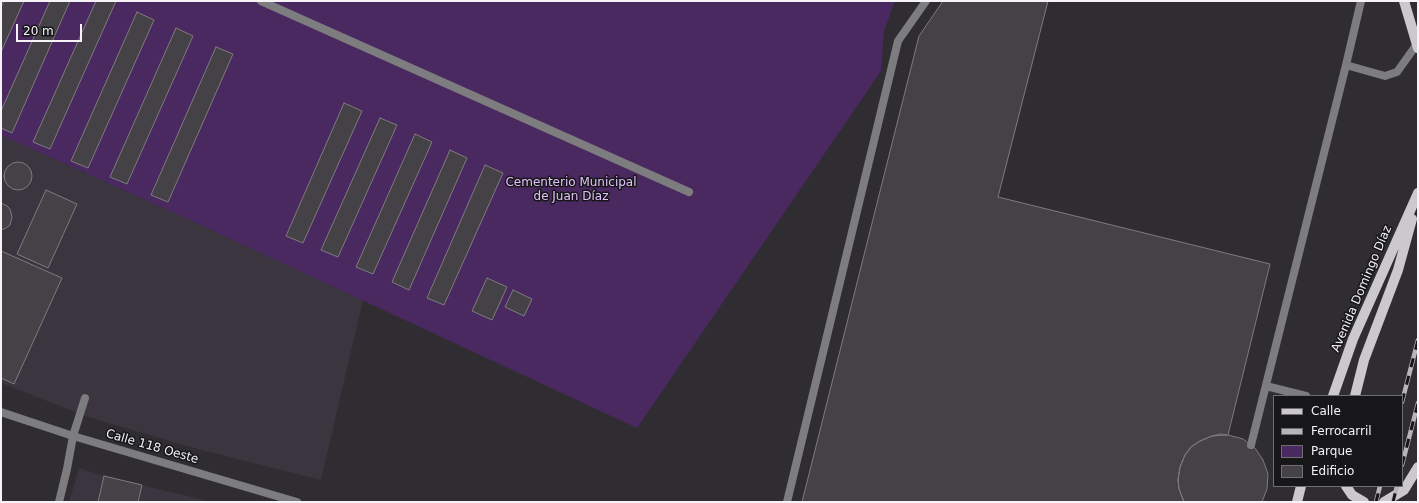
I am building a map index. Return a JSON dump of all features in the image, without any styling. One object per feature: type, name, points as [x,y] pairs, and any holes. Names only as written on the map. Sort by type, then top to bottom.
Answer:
[{"type":"main road","points":[[1404,1],[1418,46]]},
{"type":"main road","name":"Avenida Domingo Díaz","points":[[1333,395],[1353,339],[1418,193]]},
{"type":"main road","points":[[1355,395],[1364,360],[1398,270],[1418,200]]},
{"type":"main road","points":[[1384,502],[1404,490],[1418,467]]},
{"type":"main road","points":[[1297,502],[1301,487]]},
{"type":"main road","points":[[1347,487],[1352,495],[1364,502]]},
{"type":"street","points":[[261,1],[689,192]]},
{"type":"street","points":[[787,502],[898,41],[926,1]]},
{"type":"street","points":[[1251,445],[1361,1]]},
{"type":"street","points":[[1346,66],[1372,74],[1385,76],[1397,72],[1418,46]]},
{"type":"street","points":[[1266,386],[1302,395]]},
{"type":"street","points":[[59,502],[73,436],[86,398]]},
{"type":"street","name":"Calle 118 Oeste","points":[[1,412],[73,436],[297,502]]},
{"type":"shaded area","points":[[1,135],[363,300],[321,480],[194,448],[88,417],[1,383]]},
{"type":"shaded area","points":[[79,468],[104,476],[212,502],[69,502]]},
{"type":"green space","name":"Cementerio Municipal de Juan Díaz","points":[[1,1],[895,1],[884,31],[881,71],[637,428],[192,221],[1,135]]},
{"type":"building","points":[[4,1],[24,1],[1,52],[1,7]]},
{"type":"building","points":[[50,1],[70,1],[12,133],[1,128],[1,111]]},
{"type":"building","points":[[96,1],[116,1],[50,149],[33,142]]},
{"type":"building","points":[[943,1],[1048,1],[998,197],[1270,264],[1228,435],[1212,436],[1200,441],[1191,447],[1185,455],[1180,467],[1178,480],[1179,489],[1184,502],[802,502],[919,36]]},
{"type":"building","points":[[137,12],[154,20],[88,168],[71,161]]},
{"type":"building","points":[[176,28],[193,36],[127,184],[110,177]]},
{"type":"building","points":[[216,47],[233,54],[168,202],[151,195]]},
{"type":"building","points":[[344,103],[362,111],[303,243],[286,236]]},
{"type":"building","points":[[380,118],[397,125],[338,257],[321,250]]},
{"type":"building","points":[[415,134],[432,142],[373,274],[356,267]]},
{"type":"building","points":[[450,150],[467,158],[409,290],[392,282]]},
{"type":"building","points":[[18,162],[28,166],[32,176],[28,186],[18,190],[8,186],[4,176],[8,166]]},
{"type":"building","points":[[485,165],[503,173],[444,305],[427,298]]},
{"type":"building","points":[[46,190],[77,204],[48,268],[17,254]]},
{"type":"building","points":[[1,203],[10,209],[12,217],[10,225],[1,230]]},
{"type":"building","points":[[1,251],[62,278],[14,384],[1,378]]},
{"type":"building","points":[[487,278],[507,287],[492,320],[472,311]]},
{"type":"building","points":[[513,290],[532,299],[524,316],[505,307]]},
{"type":"building","points":[[1220,434],[1243,439],[1255,448],[1263,460],[1268,474],[1267,489],[1262,502],[1184,502],[1179,489],[1178,480],[1180,467],[1185,455],[1191,447],[1200,441]]},
{"type":"building","points":[[104,476],[142,485],[138,502],[98,502]]},
{"type":"railway","points":[[1403,398],[1418,340]]},
{"type":"railway","points":[[1403,461],[1418,403]]},
{"type":"railway","points":[[1376,502],[1380,487]]},
{"type":"railway","points":[[1393,502],[1397,487]]}]
